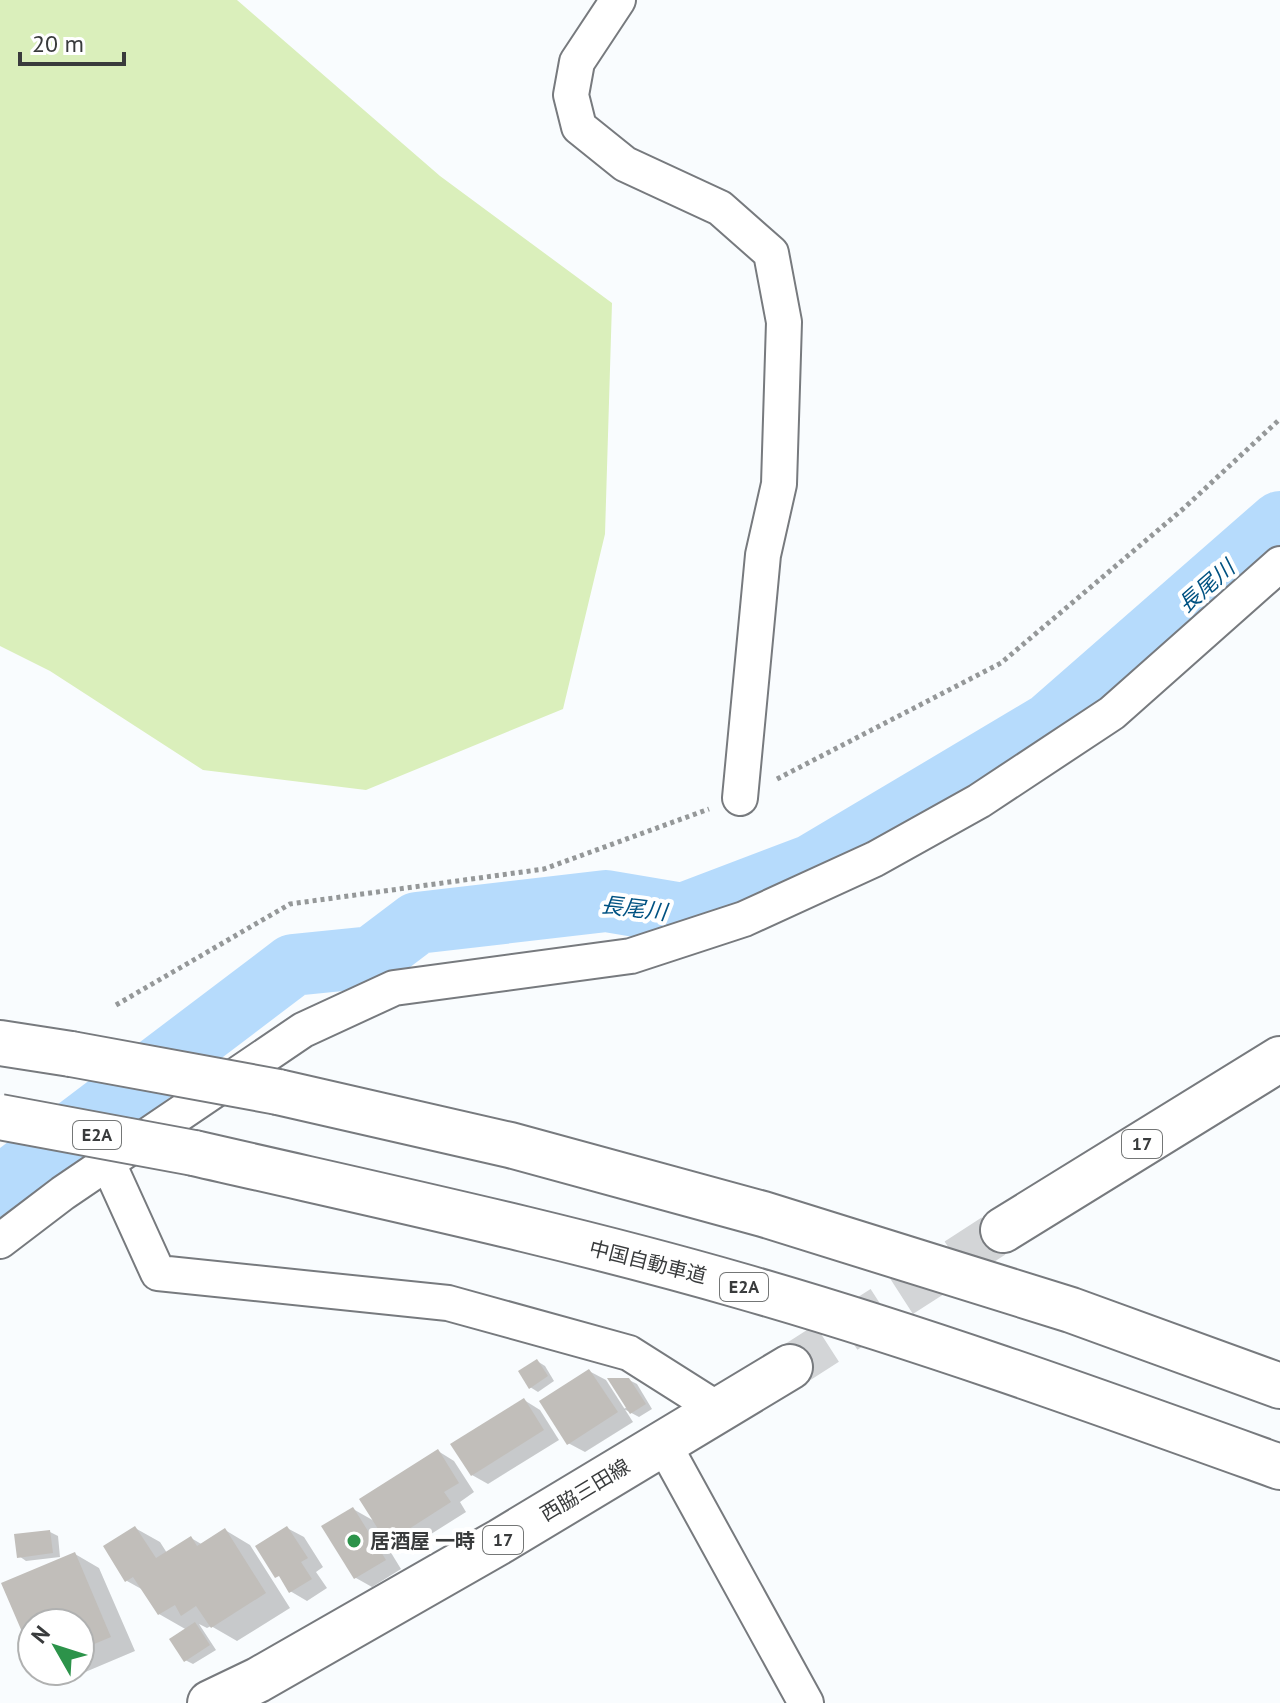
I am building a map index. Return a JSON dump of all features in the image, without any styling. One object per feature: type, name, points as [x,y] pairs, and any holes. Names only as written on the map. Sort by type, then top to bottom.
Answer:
[{"type":"main road","points":[[0,1043],[278,1092],[510,1145],[763,1214],[1071,1310],[1280,1386]]},
{"type":"main road","name":"17","points":[[1003,1230],[1280,1059]]},
{"type":"main road","name":"中国自動車道","points":[[0,1117],[194,1153],[470,1216],[740,1286],[1040,1381],[1280,1467]]},
{"type":"main road","name":"西脇三田線","points":[[210,1703],[258,1680],[488,1549],[790,1367]]},
{"type":"street","points":[[618,0],[577,62],[571,95],[579,127],[625,164],[720,208],[771,253],[784,322],[779,484],[763,555],[740,798]]},
{"type":"street","points":[[0,1241],[303,1030],[394,988],[631,956],[744,919],[875,859],[979,801],[1112,713],[1280,564]]},
{"type":"street","points":[[108,1163],[158,1273],[448,1303],[629,1353],[719,1410]]},
{"type":"street","points":[[663,1443],[806,1703]]},
{"type":"green space","points":[[0,0],[237,0],[440,176],[612,303],[605,534],[563,709],[366,790],[203,770],[50,671],[0,646]]},
{"type":"building","points":[[537,1359],[548,1376],[529,1389],[518,1371]]},
{"type":"building","points":[[589,1369],[618,1412],[567,1445],[539,1401]]},
{"type":"building","points":[[607,1378],[629,1378],[646,1404],[630,1414]]},
{"type":"building","points":[[524,1398],[544,1430],[471,1476],[450,1444]]},
{"type":"building","points":[[438,1449],[459,1483],[444,1492],[451,1502],[387,1543],[359,1499]]},
{"type":"building","points":[[353,1507],[386,1560],[354,1579],[321,1526]]},
{"type":"building","points":[[135,1526],[156,1558],[191,1536],[197,1546],[225,1528],[266,1593],[211,1628],[196,1606],[181,1616],[175,1605],[158,1615],[133,1577],[125,1582],[103,1546]]},
{"type":"building","points":[[287,1526],[308,1558],[301,1562],[312,1579],[289,1593],[279,1576],[275,1578],[255,1546]]},
{"type":"building","points":[[50,1530],[53,1553],[17,1558],[14,1534]]},
{"type":"building","points":[[75,1552],[111,1637],[96,1643],[96,1607],[16,1607],[16,1618],[1,1583]]},
{"type":"building","points":[[195,1622],[210,1645],[184,1662],[169,1639]]},
{"type":"waterway","name":"長尾川","points":[[0,1187],[293,965],[372,957],[417,923],[606,901],[683,914],[812,865],[1049,724],[1280,522]]},
{"type":"tunnel","points":[[790,1367],[1003,1230]]},
{"type":"place","name":"居酒屋 一時","points":[[354,1541]]}]
